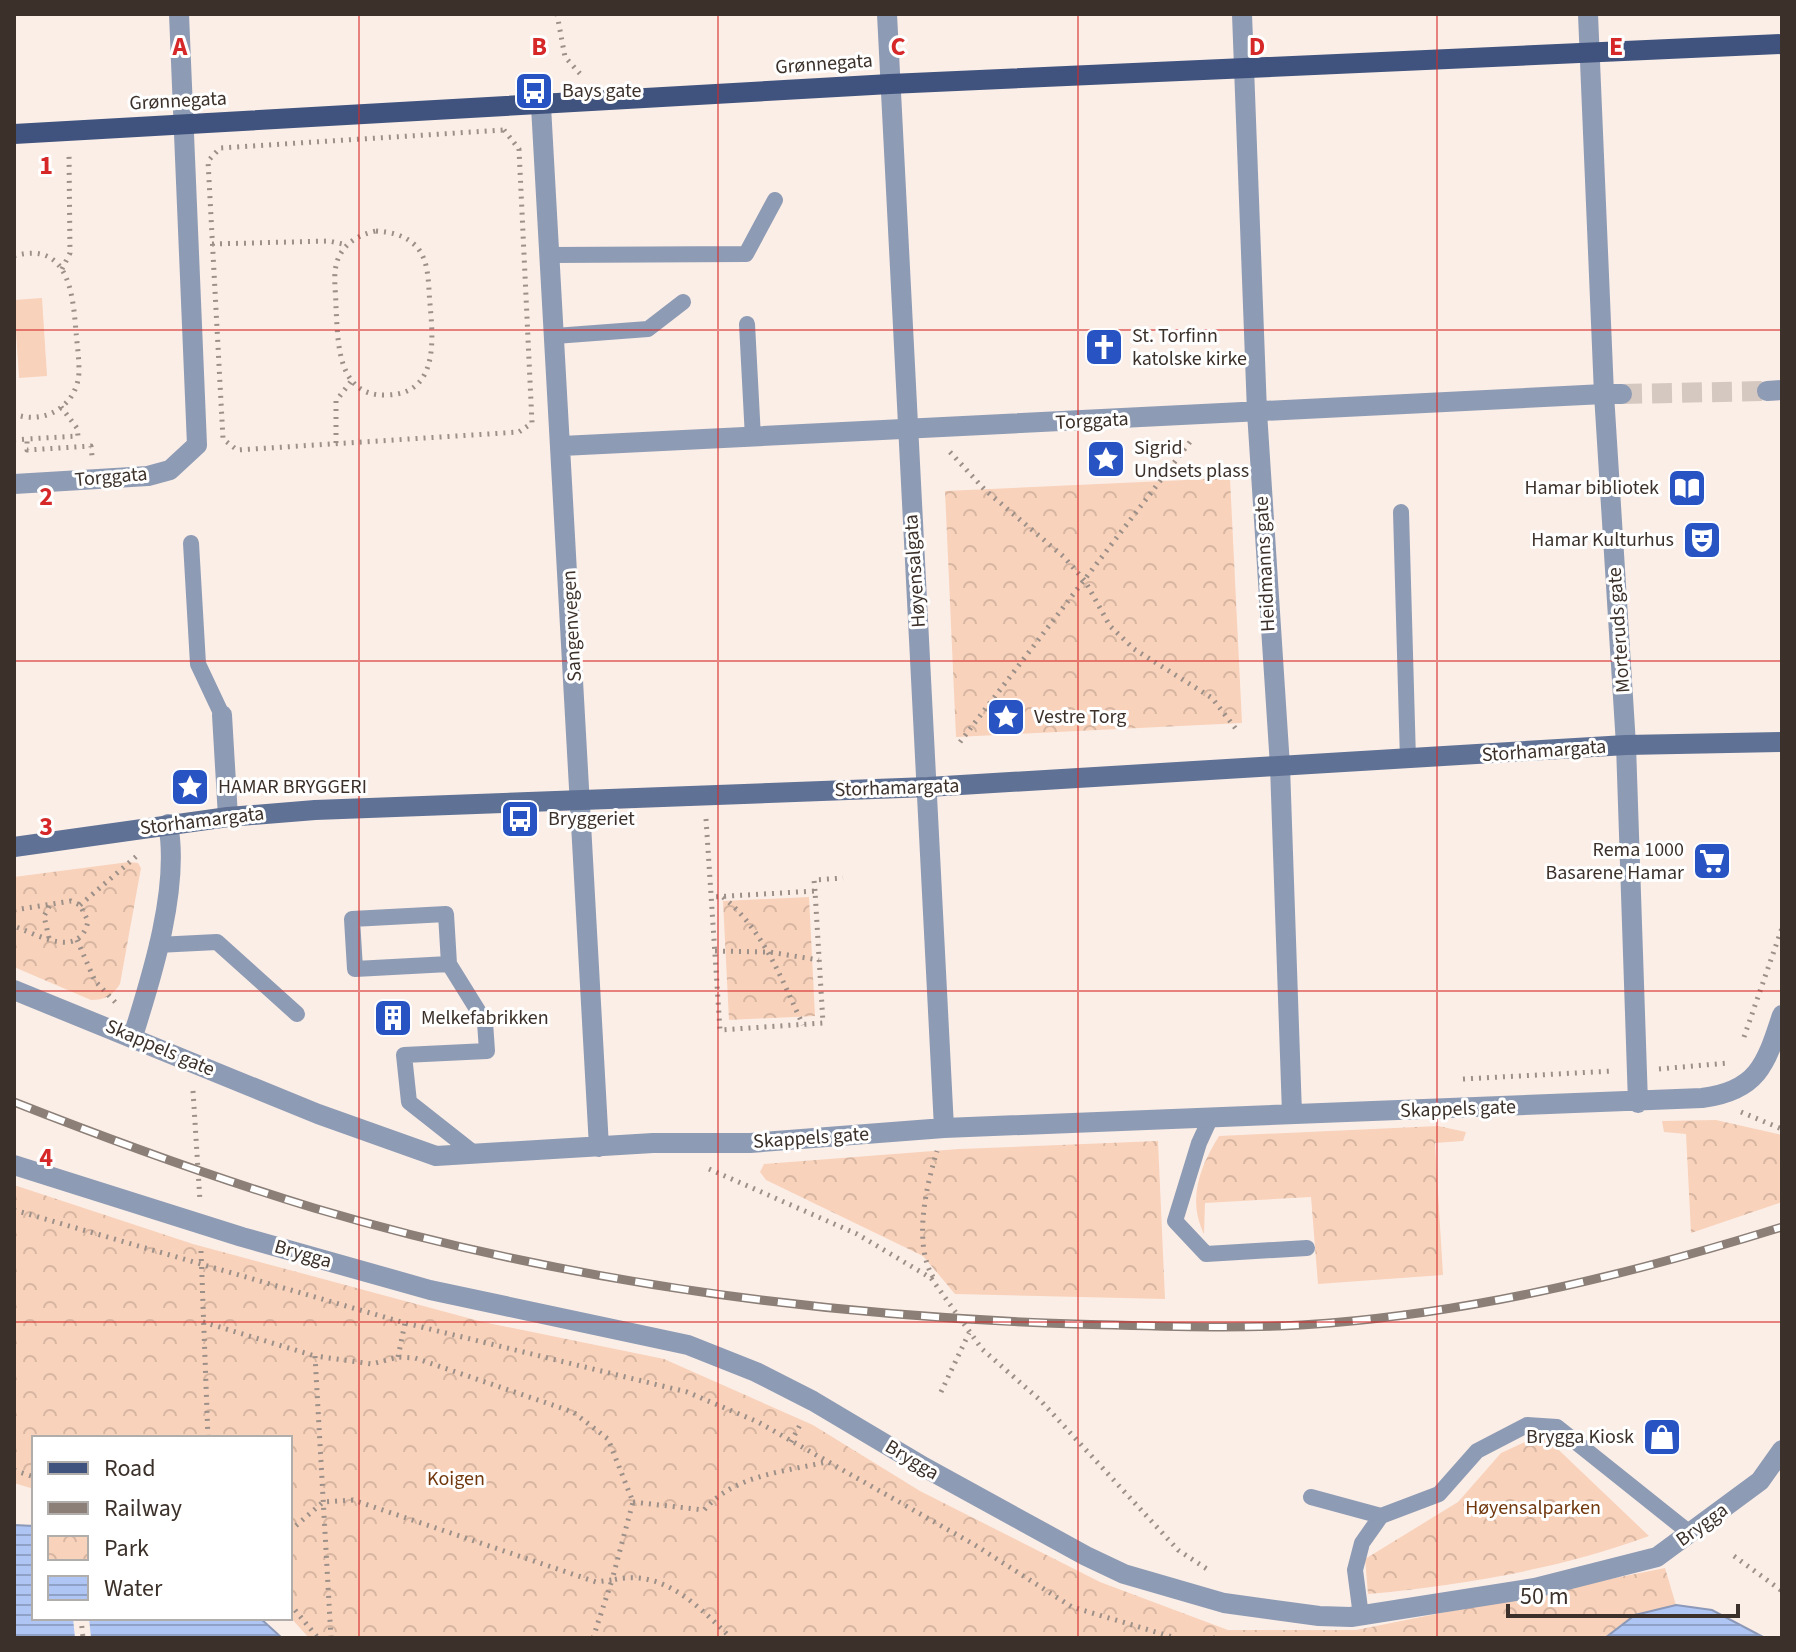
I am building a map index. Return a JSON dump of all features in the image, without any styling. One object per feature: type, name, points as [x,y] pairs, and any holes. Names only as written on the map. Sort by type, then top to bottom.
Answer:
[{"type":"main road","name":"Grønnegata","points":[[14,134],[586,104],[890,84],[1782,44]]},
{"type":"main road","name":"Storhamargata","points":[[14,847],[228,817],[928,787],[1626,745],[1782,742]]},
{"type":"street","points":[[179,14],[189,245]]},
{"type":"street","name":"Høyensalgata","points":[[887,14],[906,430],[925,613],[928,787],[944,1128]]},
{"type":"street","name":"Heidmanns gate","points":[[1242,14],[1257,412],[1280,766],[1292,1114]]},
{"type":"street","name":"Morteruds gate","points":[[1588,14],[1613,394],[1638,1103]]},
{"type":"street","name":"Sangenvegen","points":[[541,106],[583,800],[599,1147]]},
{"type":"street","name":"Torggata","points":[[14,484],[148,476],[170,470],[197,445],[189,245]]},
{"type":"street","name":"Torggata","points":[[562,446],[1613,394]]},
{"type":"street","points":[[222,715],[228,817]]},
{"type":"street","points":[[133,1036],[157,945],[172,848],[168,824]]},
{"type":"street","name":"Skappels gate","points":[[14,990],[318,1114],[436,1156],[750,1143],[944,1128],[1638,1103],[1726,1095]]},
{"type":"street","points":[[1726,1095],[1749,1083],[1767,1061],[1782,1015]]},
{"type":"street","name":"Brygga","points":[[14,1165],[201,1224],[430,1290],[688,1345],[756,1372],[813,1401],[924,1467],[1086,1556],[1124,1574],[1224,1603],[1319,1616],[1361,1616],[1535,1588],[1657,1557],[1760,1481],[1782,1450]]},
{"type":"lane","points":[[550,255],[746,254],[775,200]]},
{"type":"lane","points":[[555,336],[648,329],[683,302]]},
{"type":"lane","points":[[747,324],[753,438]]},
{"type":"lane","points":[[1401,512],[1408,760]]},
{"type":"lane","points":[[191,543],[198,664],[222,715]]},
{"type":"lane","points":[[449,964],[355,969],[352,919],[446,914],[449,964],[485,1022],[487,1051],[404,1055],[409,1102],[475,1154]]},
{"type":"lane","points":[[157,945],[217,942],[297,1014]]},
{"type":"lane","points":[[1211,1117],[1199,1143],[1175,1221],[1206,1254],[1307,1248]]},
{"type":"lane","points":[[1361,1616],[1355,1570],[1362,1543],[1381,1516],[1439,1494],[1477,1451],[1527,1425],[1557,1427],[1691,1534]]},
{"type":"lane","points":[[1311,1497],[1381,1516]]},
{"type":"path","points":[[557,14],[565,57],[584,78],[586,104]]},
{"type":"path","points":[[504,130],[519,149],[532,423],[519,432],[237,450],[223,439],[213,244],[208,161],[220,148],[504,130]]},
{"type":"path","points":[[62,269],[70,253],[69,153]]},
{"type":"path","points":[[55,154],[83,153]]},
{"type":"path","points":[[376,231],[402,236],[417,246],[426,261],[434,348],[430,366],[420,381],[406,391],[389,395],[371,393],[344,371],[339,354],[335,267],[347,245],[363,234],[376,231]]},
{"type":"path","points":[[189,245],[329,241],[347,245]]},
{"type":"path","points":[[14,256],[36,254],[62,269],[72,284],[79,371],[76,388],[52,414],[35,418],[14,414]]},
{"type":"path","points":[[336,443],[336,401],[352,380]]},
{"type":"path","points":[[14,440],[78,436],[77,428],[61,407]]},
{"type":"path","points":[[960,742],[1182,457],[1208,416]]},
{"type":"path","points":[[928,428],[985,490],[1028,523],[1085,581],[1110,626],[1134,649],[1212,698],[1236,729]]},
{"type":"path","points":[[27,439],[27,450],[91,446],[92,457]]},
{"type":"path","points":[[76,458],[106,456]]},
{"type":"path","points":[[706,814],[720,1030],[823,1023],[814,880],[843,878]]},
{"type":"path","points":[[80,905],[140,853],[146,866]]},
{"type":"path","points":[[712,897],[815,891]]},
{"type":"path","points":[[722,897],[744,917],[769,952],[803,1025]]},
{"type":"path","points":[[14,910],[71,901],[80,905],[88,921],[86,930],[77,940],[62,943],[14,926]]},
{"type":"path","points":[[49,938],[44,916],[51,904]]},
{"type":"path","points":[[1740,1048],[1782,928]]},
{"type":"path","points":[[77,940],[95,981],[118,1001],[133,1036]]},
{"type":"path","points":[[715,951],[769,952],[819,960]]},
{"type":"path","points":[[103,1004],[118,1001]]},
{"type":"path","points":[[191,1062],[201,1224],[208,1436]]},
{"type":"path","points":[[1450,1080],[1735,1062]]},
{"type":"path","points":[[1726,1095],[1728,1103],[1746,1116],[1782,1129]]},
{"type":"path","points":[[944,1128],[930,1174],[923,1237],[925,1264],[937,1285],[982,1349],[1040,1400],[1178,1550],[1232,1586],[1224,1603]]},
{"type":"path","points":[[703,1166],[857,1234],[931,1278],[937,1285]]},
{"type":"path","points":[[14,1210],[405,1323],[687,1392],[758,1422],[975,1545],[1072,1607],[1176,1638]]},
{"type":"path","points":[[203,1322],[315,1356],[372,1364],[398,1357],[415,1358],[573,1412],[608,1439],[633,1502],[593,1638]]},
{"type":"path","points":[[398,1357],[405,1323]]},
{"type":"path","points":[[941,1392],[970,1332]]},
{"type":"path","points":[[315,1356],[331,1638]]},
{"type":"path","points":[[633,1502],[704,1510],[718,1494],[748,1480],[826,1462]]},
{"type":"path","points":[[292,1529],[323,1502],[353,1500],[596,1582],[633,1575],[682,1591],[731,1638]]},
{"type":"path","points":[[1734,1556],[1782,1591]]},
{"type":"path","points":[[292,1606],[318,1638]]},
{"type":"green space","points":[[42,298],[47,376],[19,378],[14,300]]},
{"type":"green space","points":[[1230,478],[1242,723],[956,737],[945,491]]},
{"type":"green space","points":[[138,863],[141,868],[120,984],[114,992],[91,1000],[14,967],[14,877]]},
{"type":"green space","points":[[809,897],[815,1016],[729,1020],[723,901]]},
{"type":"green space","points":[[1716,1120],[1782,1135],[1782,1202],[1691,1233],[1686,1134],[1664,1132],[1662,1121]]},
{"type":"green space","points":[[1438,1126],[1466,1132],[1463,1141],[1435,1143],[1443,1275],[1318,1284],[1311,1197],[1205,1203],[1204,1234],[1196,1208],[1196,1196],[1201,1171],[1219,1136]]},
{"type":"green space","points":[[1158,1141],[1165,1299],[955,1294],[923,1256],[766,1180],[760,1172],[764,1164],[959,1149]]},
{"type":"green space","name":"Koigen","points":[[14,1185],[193,1244],[483,1322],[664,1359],[813,1425],[920,1491],[1100,1582],[1228,1630],[1356,1630],[1665,1568],[1676,1605],[1635,1615],[1605,1638],[309,1638],[292,1619],[292,1436],[32,1436],[32,1488],[14,1483]]},
{"type":"green space","name":"Høyensalparken","points":[[1542,1434],[1649,1536],[1581,1558],[1511,1574],[1368,1594],[1365,1559],[1458,1502],[1501,1453]]},
{"type":"water","points":[[14,1525],[32,1526],[32,1620],[262,1620],[282,1638],[14,1638]]},
{"type":"water","points":[[1676,1605],[1712,1610],[1765,1638],[1605,1638],[1635,1615]]},
{"type":"pier","points":[[73,1620],[89,1620],[91,1638],[75,1638]]},
{"type":"tunnel","points":[[1622,394],[1767,391]]},
{"type":"railway","points":[[14,1102],[276,1196],[407,1234],[501,1256],[596,1275],[787,1303],[979,1320],[1234,1327],[1388,1317],[1559,1287],[1671,1260],[1782,1227]]},
{"type":"place","name":"Bays gate","points":[[534,91]]},
{"type":"place","name":"St. Torfinn katolske kirke","points":[[1104,347]]},
{"type":"place","name":"Sigrid Undsets plass","points":[[1106,459]]},
{"type":"place","name":"Hamar bibliotek","points":[[1687,488]]},
{"type":"place","name":"Hamar Kulturhus","points":[[1702,540]]},
{"type":"place","name":"Vestre Torg","points":[[1006,717]]},
{"type":"place","name":"HAMAR BRYGGERI","points":[[190,787]]},
{"type":"place","name":"Bryggeriet","points":[[520,819]]},
{"type":"place","name":"Rema 1000 Basarene Hamar","points":[[1712,861]]},
{"type":"place","name":"Melkefabrikken","points":[[393,1018]]},
{"type":"place","name":"Brygga Kiosk","points":[[1662,1437]]}]
